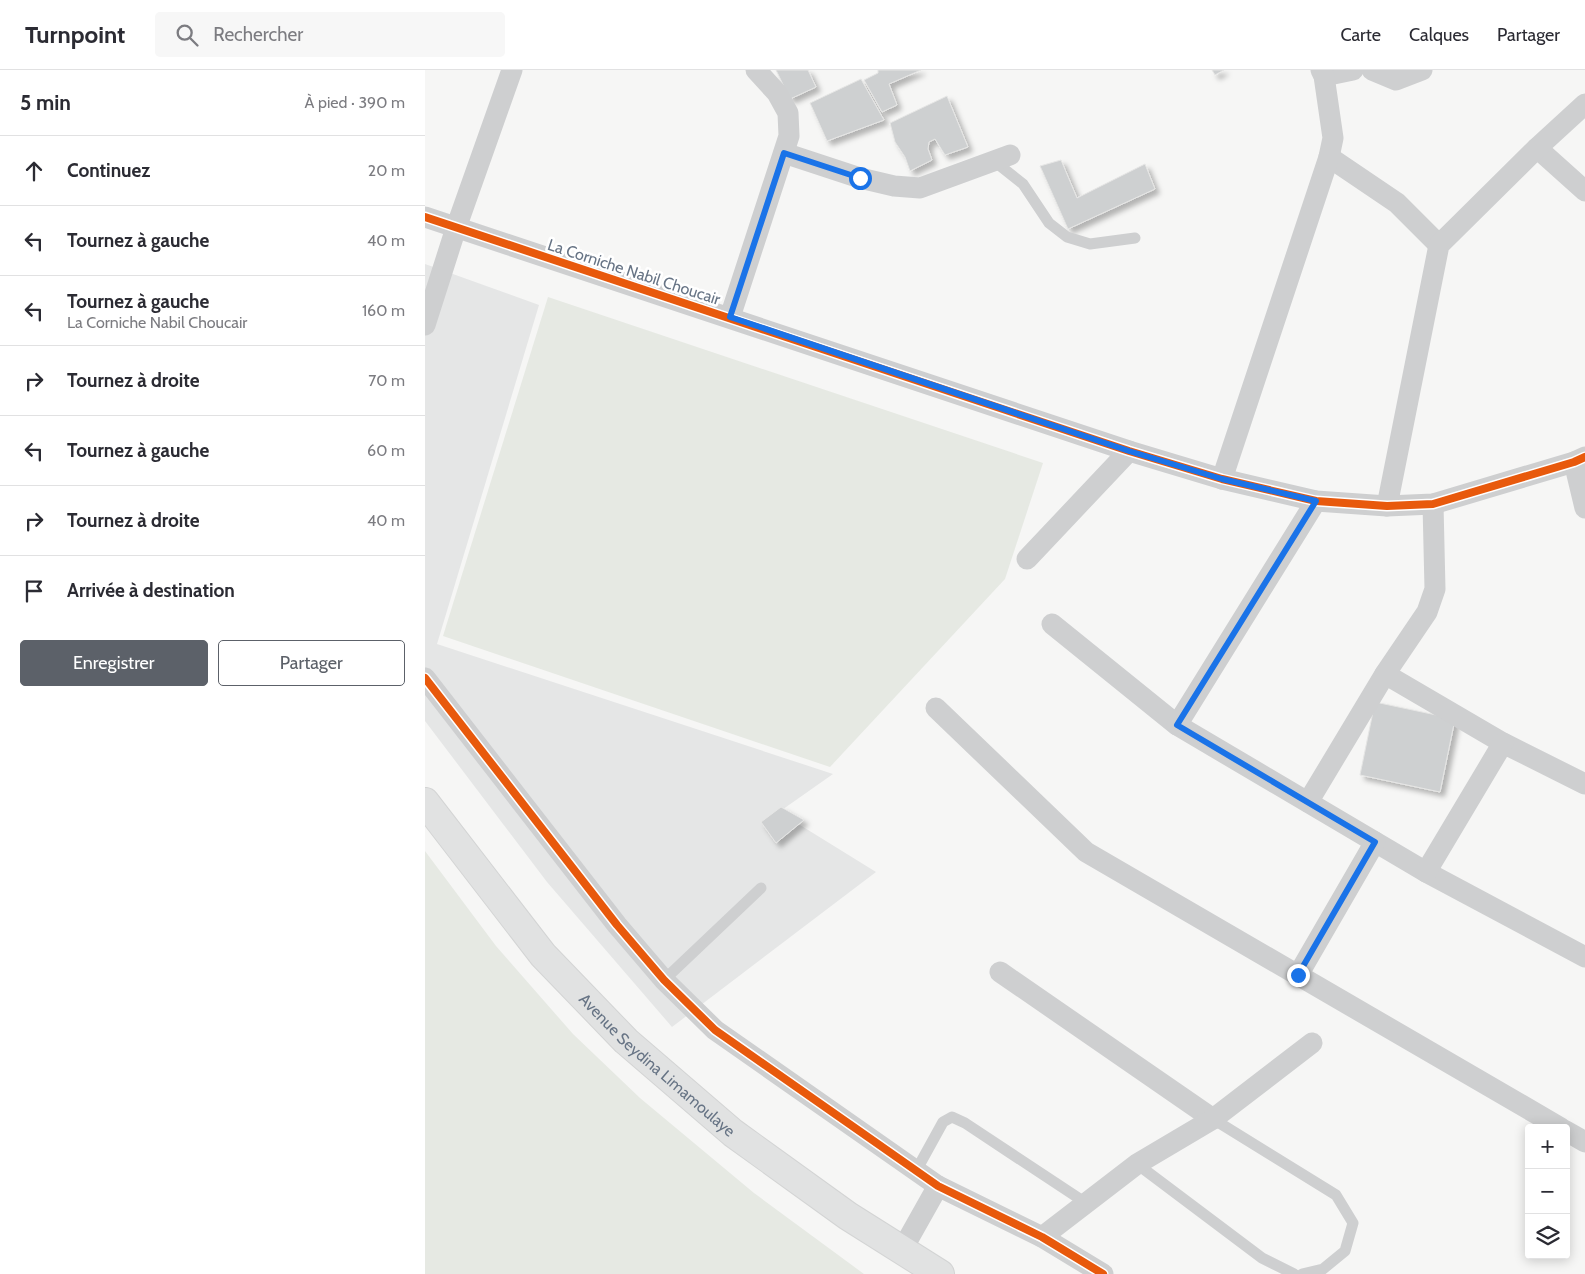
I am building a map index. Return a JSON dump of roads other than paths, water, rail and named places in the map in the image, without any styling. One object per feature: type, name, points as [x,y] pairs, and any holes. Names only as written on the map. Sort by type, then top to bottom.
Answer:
[{"type":"highway","name":"Avenue Seydina Limamoulaye","points":[[425,802],[543,955],[627,1041],[733,1133],[848,1216],[940,1274]]},
{"type":"street","points":[[425,324],[456,228],[512,70]]},
{"type":"street","points":[[730,317],[789,136],[788,113],[777,93],[756,70]]},
{"type":"street","points":[[1222,479],[1329,157],[1333,138],[1322,73],[1353,70]]},
{"type":"street","points":[[1372,70],[1397,80],[1421,70]]},
{"type":"street","points":[[1387,506],[1439,245],[1537,148],[1585,104]]},
{"type":"street","points":[[1537,148],[1585,191]]},
{"type":"street","points":[[784,153],[860,178],[894,186],[919,188],[1002,158]]},
{"type":"street","points":[[1329,157],[1397,203],[1439,245]]},
{"type":"street","name":"La Corniche Nabil Choucair","points":[[425,217],[1129,451],[1222,479],[1316,501],[1387,506],[1433,504],[1579,460]]},
{"type":"street","points":[[1027,559],[1129,451]]},
{"type":"street","points":[[1579,460],[1585,508]]},
{"type":"street","points":[[1177,725],[1316,501]]},
{"type":"street","points":[[1308,802],[1385,674],[1427,612],[1435,589],[1433,504]]},
{"type":"street","points":[[1052,624],[1177,725],[1426,872],[1585,956]]},
{"type":"street","points":[[1385,674],[1503,743],[1585,784]]},
{"type":"street","points":[[425,678],[617,926],[664,980],[715,1030],[938,1186],[1042,1236],[1103,1274]]},
{"type":"street","points":[[936,708],[1086,852],[1554,1124]]},
{"type":"street","points":[[1426,872],[1503,743]]},
{"type":"street","points":[[1298,975],[1375,842]]},
{"type":"street","points":[[1000,972],[1213,1119]]},
{"type":"street","points":[[1042,1236],[1137,1164],[1213,1119],[1312,1043]]},
{"type":"street","points":[[1570,1133],[1585,1142]]},
{"type":"street","points":[[902,1250],[938,1186]]},
{"type":"lane","points":[[1002,158],[1023,184],[1049,223],[1067,236],[1090,244],[1135,238]]},
{"type":"lane","points":[[664,980],[761,888]]},
{"type":"lane","points":[[916,1171],[943,1122],[952,1117],[965,1123],[1086,1203]]},
{"type":"lane","points":[[1213,1119],[1336,1195],[1353,1223],[1345,1251],[1323,1269],[1302,1274]]},
{"type":"lane","points":[[1137,1164],[1262,1258],[1294,1274]]}]
